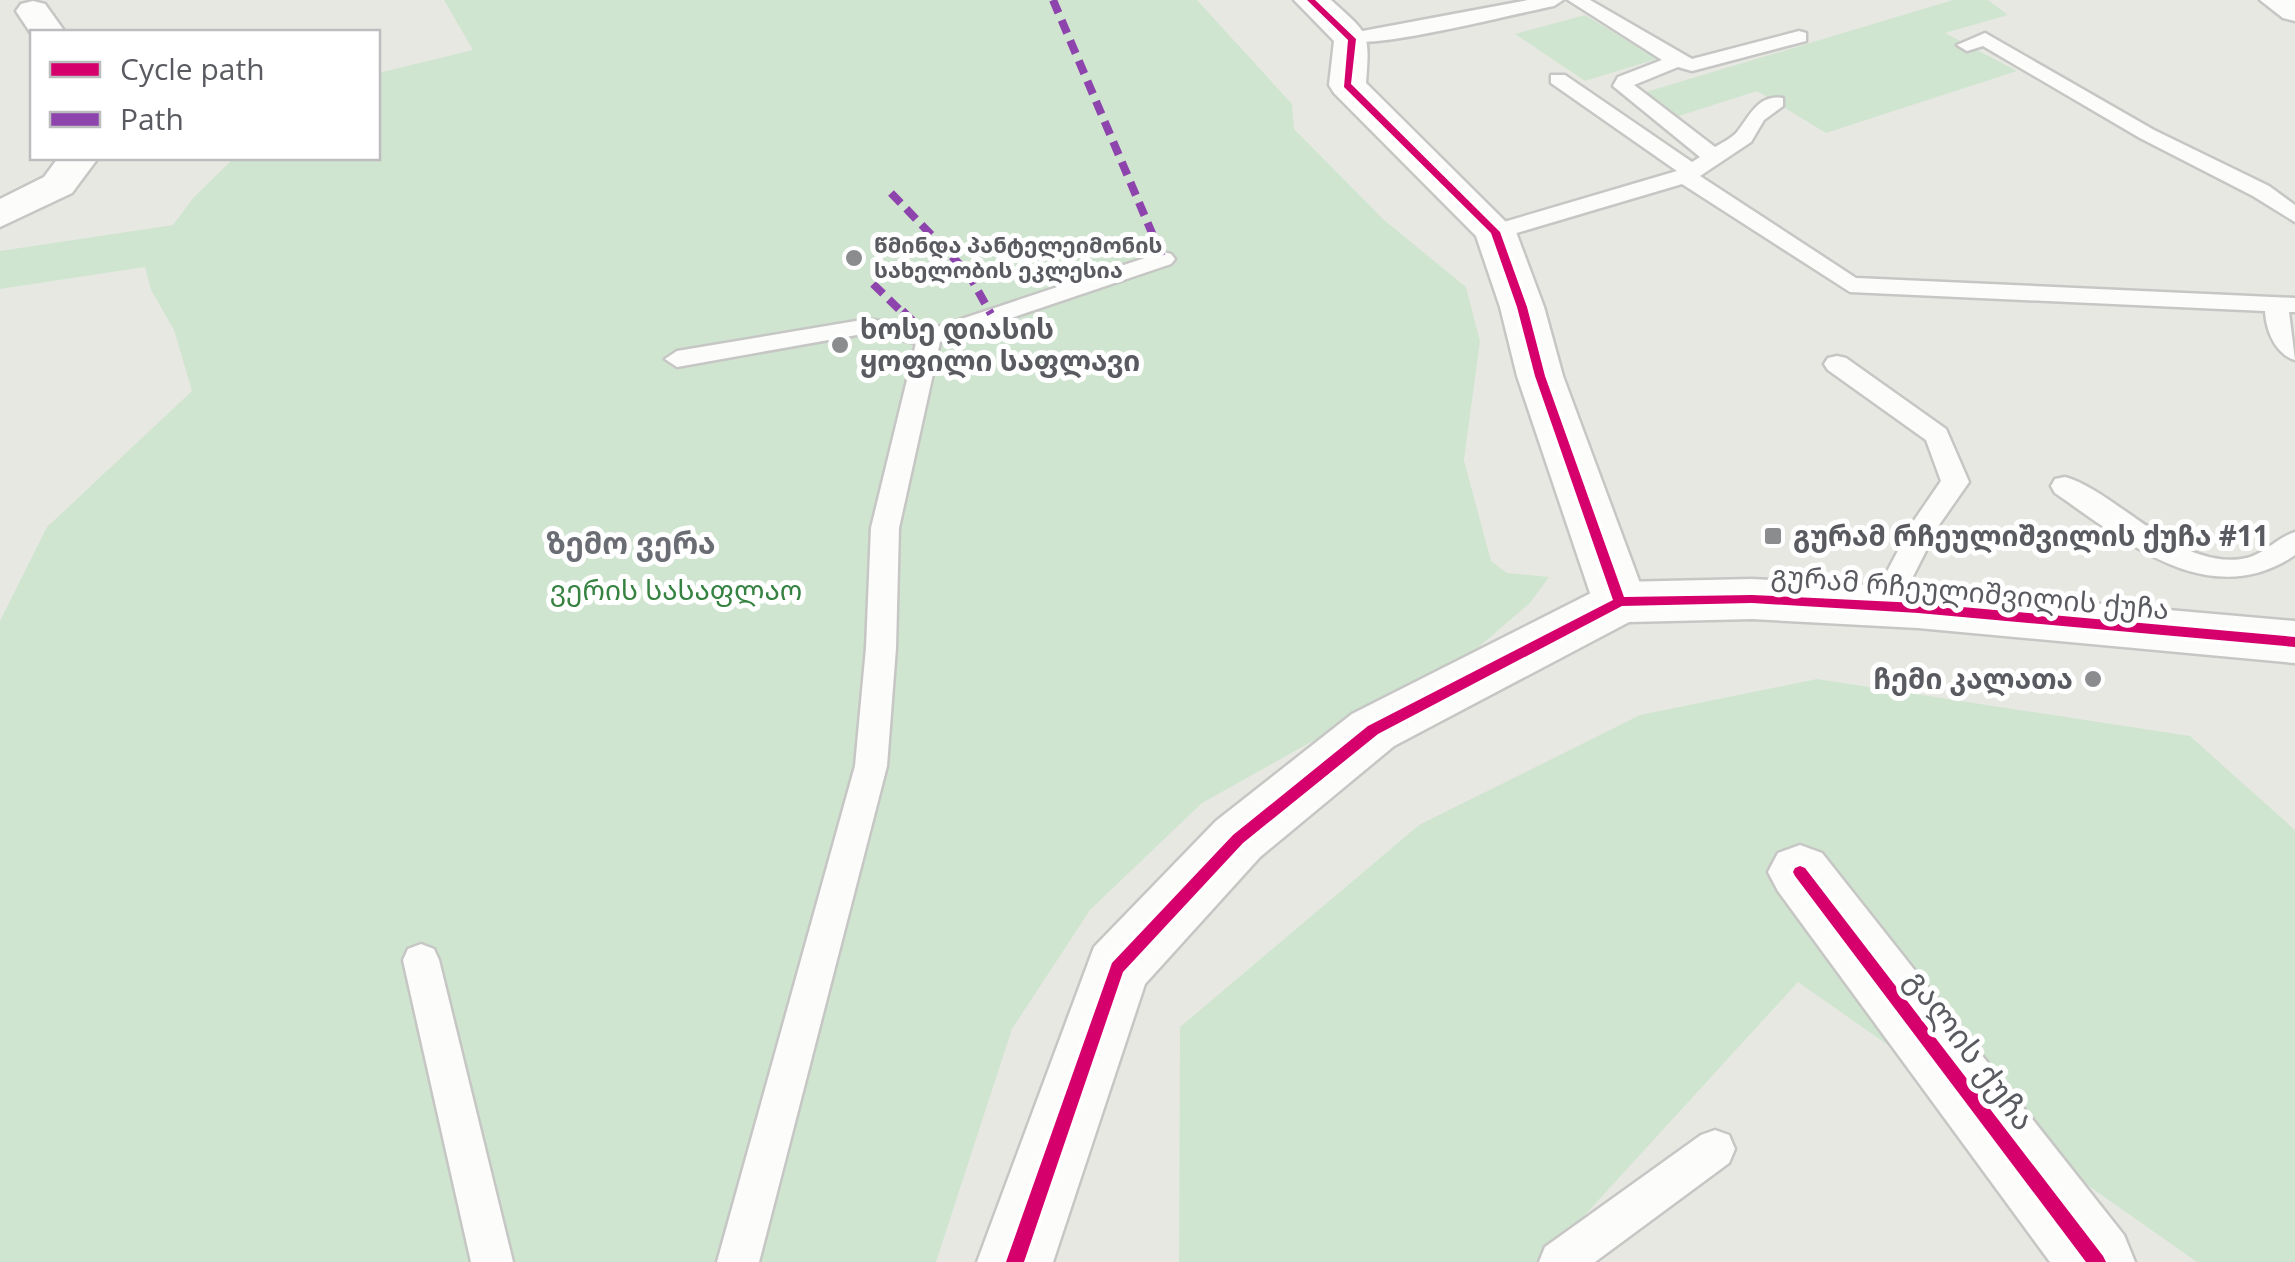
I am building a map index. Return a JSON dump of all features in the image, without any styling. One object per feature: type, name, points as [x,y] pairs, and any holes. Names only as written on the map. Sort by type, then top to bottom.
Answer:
[{"type":"street","points":[[1310,0],[1352,39],[1347,85],[1494,232],[1620,602]]},
{"type":"street","points":[[2277,0],[2295,10]]},
{"type":"street","points":[[0,215],[58,184],[76,160]]},
{"type":"street","name":"გურამ რჩეულიშვილის ქუჩა","points":[[1015,1262],[1118,968],[1238,839],[1373,730],[1620,602],[1752,599],[1884,606],[2295,642]]},
{"type":"street","name":"გალის ქუჩა","points":[[1800,872],[2097,1262]]},
{"type":"lane","points":[[1352,39],[1554,0]]},
{"type":"lane","points":[[1577,0],[1677,61],[1707,64],[1798,37]]},
{"type":"lane","points":[[1967,44],[1984,39],[2148,134],[2261,191],[2295,215]]},
{"type":"lane","points":[[1677,61],[1626,81],[1623,86],[1714,158]]},
{"type":"lane","points":[[1558,79],[1688,174],[1850,284],[2286,305],[2278,329],[2295,352]]},
{"type":"lane","points":[[1494,232],[1688,174],[1744,138],[1756,116],[1776,102]]},
{"type":"lane","points":[[677,359],[868,326],[928,338],[1163,258]]},
{"type":"lane","points":[[738,1262],[871,766],[882,648],[886,528],[928,338]]},
{"type":"lane","points":[[1837,364],[1937,435],[1955,482],[1927,522],[1884,606]]},
{"type":"lane","points":[[2065,486],[2142,538],[2205,566],[2250,568],[2295,542]]},
{"type":"lane","points":[[421,960],[492,1262]]},
{"type":"lane","points":[[1563,1261],[1715,1149]]},
{"type":"green space","name":"ვერის სასაფლაო","points":[[444,0],[1197,0],[1292,104],[1294,129],[1384,220],[1466,287],[1480,341],[1464,460],[1491,561],[1507,573],[1549,577],[1530,603],[1474,651],[1202,803],[1090,910],[1012,1029],[936,1262],[0,1262],[0,621],[47,527],[192,391],[174,330],[151,290],[145,267],[0,289],[0,251],[173,225],[194,197],[232,160],[380,160],[380,73],[473,50]]},
{"type":"green space","points":[[1953,0],[1988,0],[2008,15],[1945,33],[2017,71],[1826,133],[1757,91],[1679,116],[1646,92]]},
{"type":"green space","points":[[1585,15],[1657,59],[1585,81],[1515,34]]},
{"type":"green space","points":[[1817,679],[2190,736],[2295,830],[2295,1262],[2197,1262],[1798,982],[1542,1262],[1179,1262],[1180,1027],[1419,825],[1640,715]]},
{"type":"marked path","points":[[1053,0],[1163,259]]},
{"type":"marked path","points":[[891,193],[968,273],[991,314]]},
{"type":"marked path","points":[[873,284],[929,338]]},
{"type":"cycle path","points":[[1311,0],[1352,39],[1347,85],[1495,232],[1522,307],[1540,376],[1620,602]]},
{"type":"cycle path","points":[[1015,1262],[1117,968],[1238,839],[1373,730],[1620,602],[1752,599],[1918,608],[2295,642]]},
{"type":"cycle path","points":[[1800,872],[2097,1262]]},
{"type":"place","name":"წმინდა პანტელეიმონის სახელობის ეკლესია","points":[[854,258]]},
{"type":"place","name":"ხოსე დიასის ყოფილი საფლავი","points":[[840,345]]},
{"type":"place","name":"გურამ რჩეულიშვილის ქუჩა #11","points":[[1773,536]]},
{"type":"place","name":"ჩემი კალათა","points":[[2093,679]]},
{"type":"district","name":"ზემო ვერა","points":[[631,544]]}]
